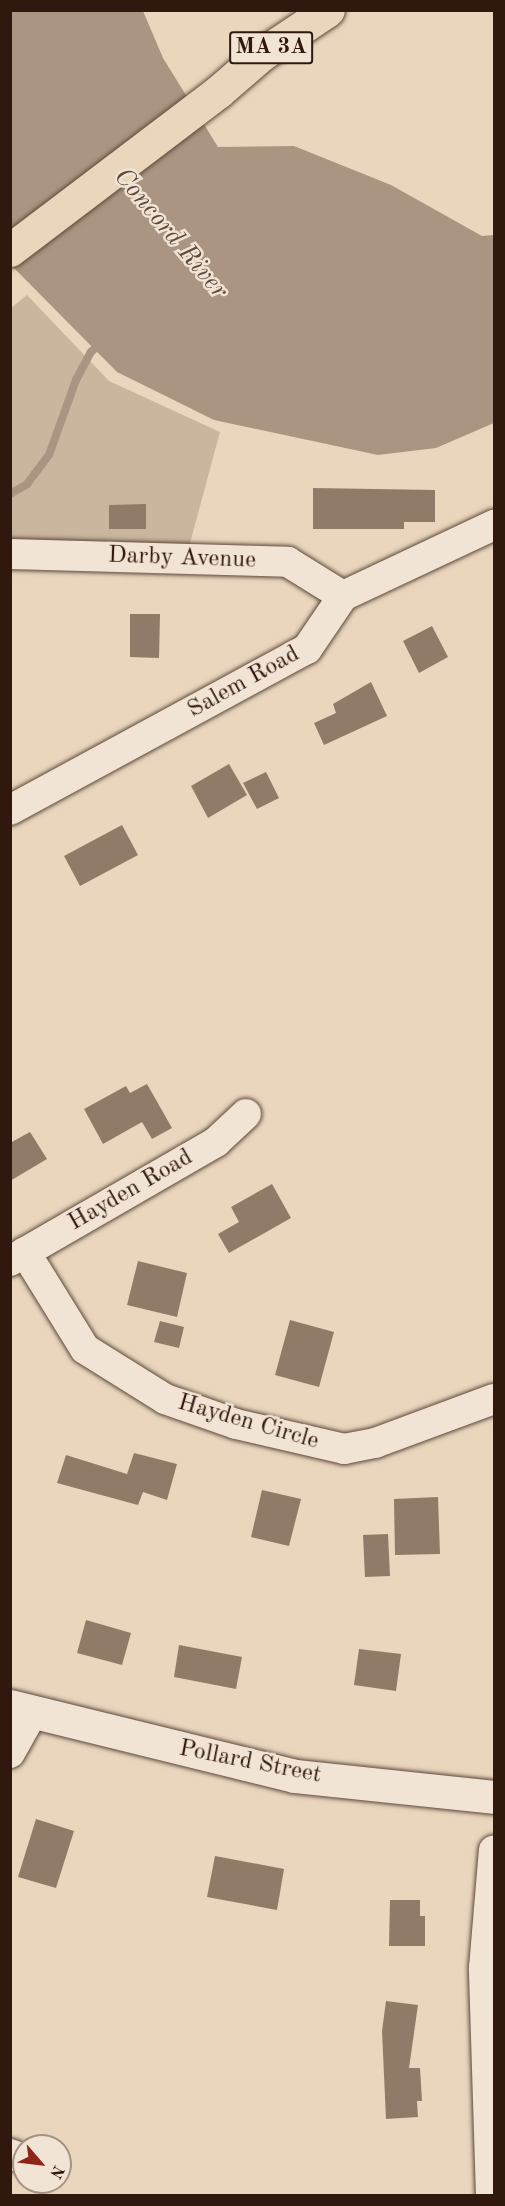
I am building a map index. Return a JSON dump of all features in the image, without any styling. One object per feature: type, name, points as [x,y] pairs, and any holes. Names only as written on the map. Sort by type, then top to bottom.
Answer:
[{"type":"main road","name":"MA 3A","points":[[10,250],[218,92],[262,54],[328,10]]},
{"type":"main road","name":"Pollard Street","points":[[22,1709],[295,1776],[495,1797]]},
{"type":"street","points":[[343,596],[495,525]]},
{"type":"street","name":"Darby Avenue","points":[[10,554],[288,562],[343,596]]},
{"type":"street","name":"Salem Road","points":[[10,810],[307,649],[343,596]]},
{"type":"street","name":"Hayden Road","points":[[18,1257],[216,1142],[246,1114]]},
{"type":"street","name":"Hayden Circle","points":[[18,1257],[85,1349],[165,1399],[236,1424],[344,1449],[375,1443],[495,1398]]},
{"type":"street","points":[[10,1754],[22,1709]]},
{"type":"street","points":[[491,2196],[484,1968],[495,1850]]},
{"type":"shaded area","points":[[27,295],[109,381],[220,432],[189,547],[11,540],[11,308]]},
{"type":"water","name":"Concord River","points":[[10,11],[143,11],[163,58],[218,147],[294,146],[391,185],[482,236],[494,235],[494,423],[436,448],[378,455],[214,420],[117,372],[11,265]]},
{"type":"building","points":[[313,488],[435,490],[435,522],[404,522],[404,529],[313,529]]},
{"type":"building","points":[[146,504],[146,529],[109,529],[109,505]]},
{"type":"building","points":[[130,614],[160,614],[159,658],[130,657]]},
{"type":"building","points":[[432,626],[448,657],[419,673],[403,641]]},
{"type":"building","points":[[371,682],[387,716],[324,745],[314,723],[336,713],[333,704]]},
{"type":"building","points":[[229,764],[247,795],[208,818],[191,786]]},
{"type":"building","points":[[266,772],[279,798],[257,809],[243,783]]},
{"type":"building","points":[[122,825],[138,855],[80,886],[64,856]]},
{"type":"building","points":[[147,1084],[172,1128],[152,1139],[142,1122],[103,1144],[84,1109],[126,1086],[130,1093]]},
{"type":"building","points":[[30,1132],[47,1159],[10,1181],[10,1143]]},
{"type":"building","points":[[272,1184],[291,1218],[229,1253],[218,1234],[239,1222],[231,1207]]},
{"type":"building","points":[[138,1261],[187,1273],[177,1317],[127,1305]]},
{"type":"building","points":[[290,1320],[334,1332],[319,1387],[275,1375]]},
{"type":"building","points":[[160,1321],[184,1327],[179,1348],[154,1342]]},
{"type":"building","points":[[134,1453],[177,1464],[167,1500],[143,1492],[138,1505],[57,1483],[66,1455],[127,1474]]},
{"type":"building","points":[[262,1490],[301,1499],[289,1546],[251,1537]]},
{"type":"building","points":[[438,1497],[440,1554],[395,1555],[394,1499]]},
{"type":"building","points":[[388,1534],[390,1576],[365,1577],[363,1535]]},
{"type":"building","points":[[86,1620],[131,1633],[122,1665],[77,1653]]},
{"type":"building","points":[[179,1645],[242,1657],[236,1689],[174,1677]]},
{"type":"building","points":[[359,1649],[401,1654],[396,1691],[354,1685]]},
{"type":"building","points":[[36,1819],[74,1831],[56,1888],[18,1877]]},
{"type":"building","points":[[215,1856],[284,1869],[277,1910],[207,1897]]},
{"type":"building","points":[[390,1900],[420,1900],[420,1916],[425,1916],[425,1946],[389,1946]]},
{"type":"building","points":[[386,2001],[418,2005],[409,2068],[420,2068],[422,2101],[417,2101],[418,2117],[386,2119],[382,2031]]},
{"type":"waterway","points":[[10,494],[27,484],[49,455],[76,380],[91,352],[102,342]]}]
